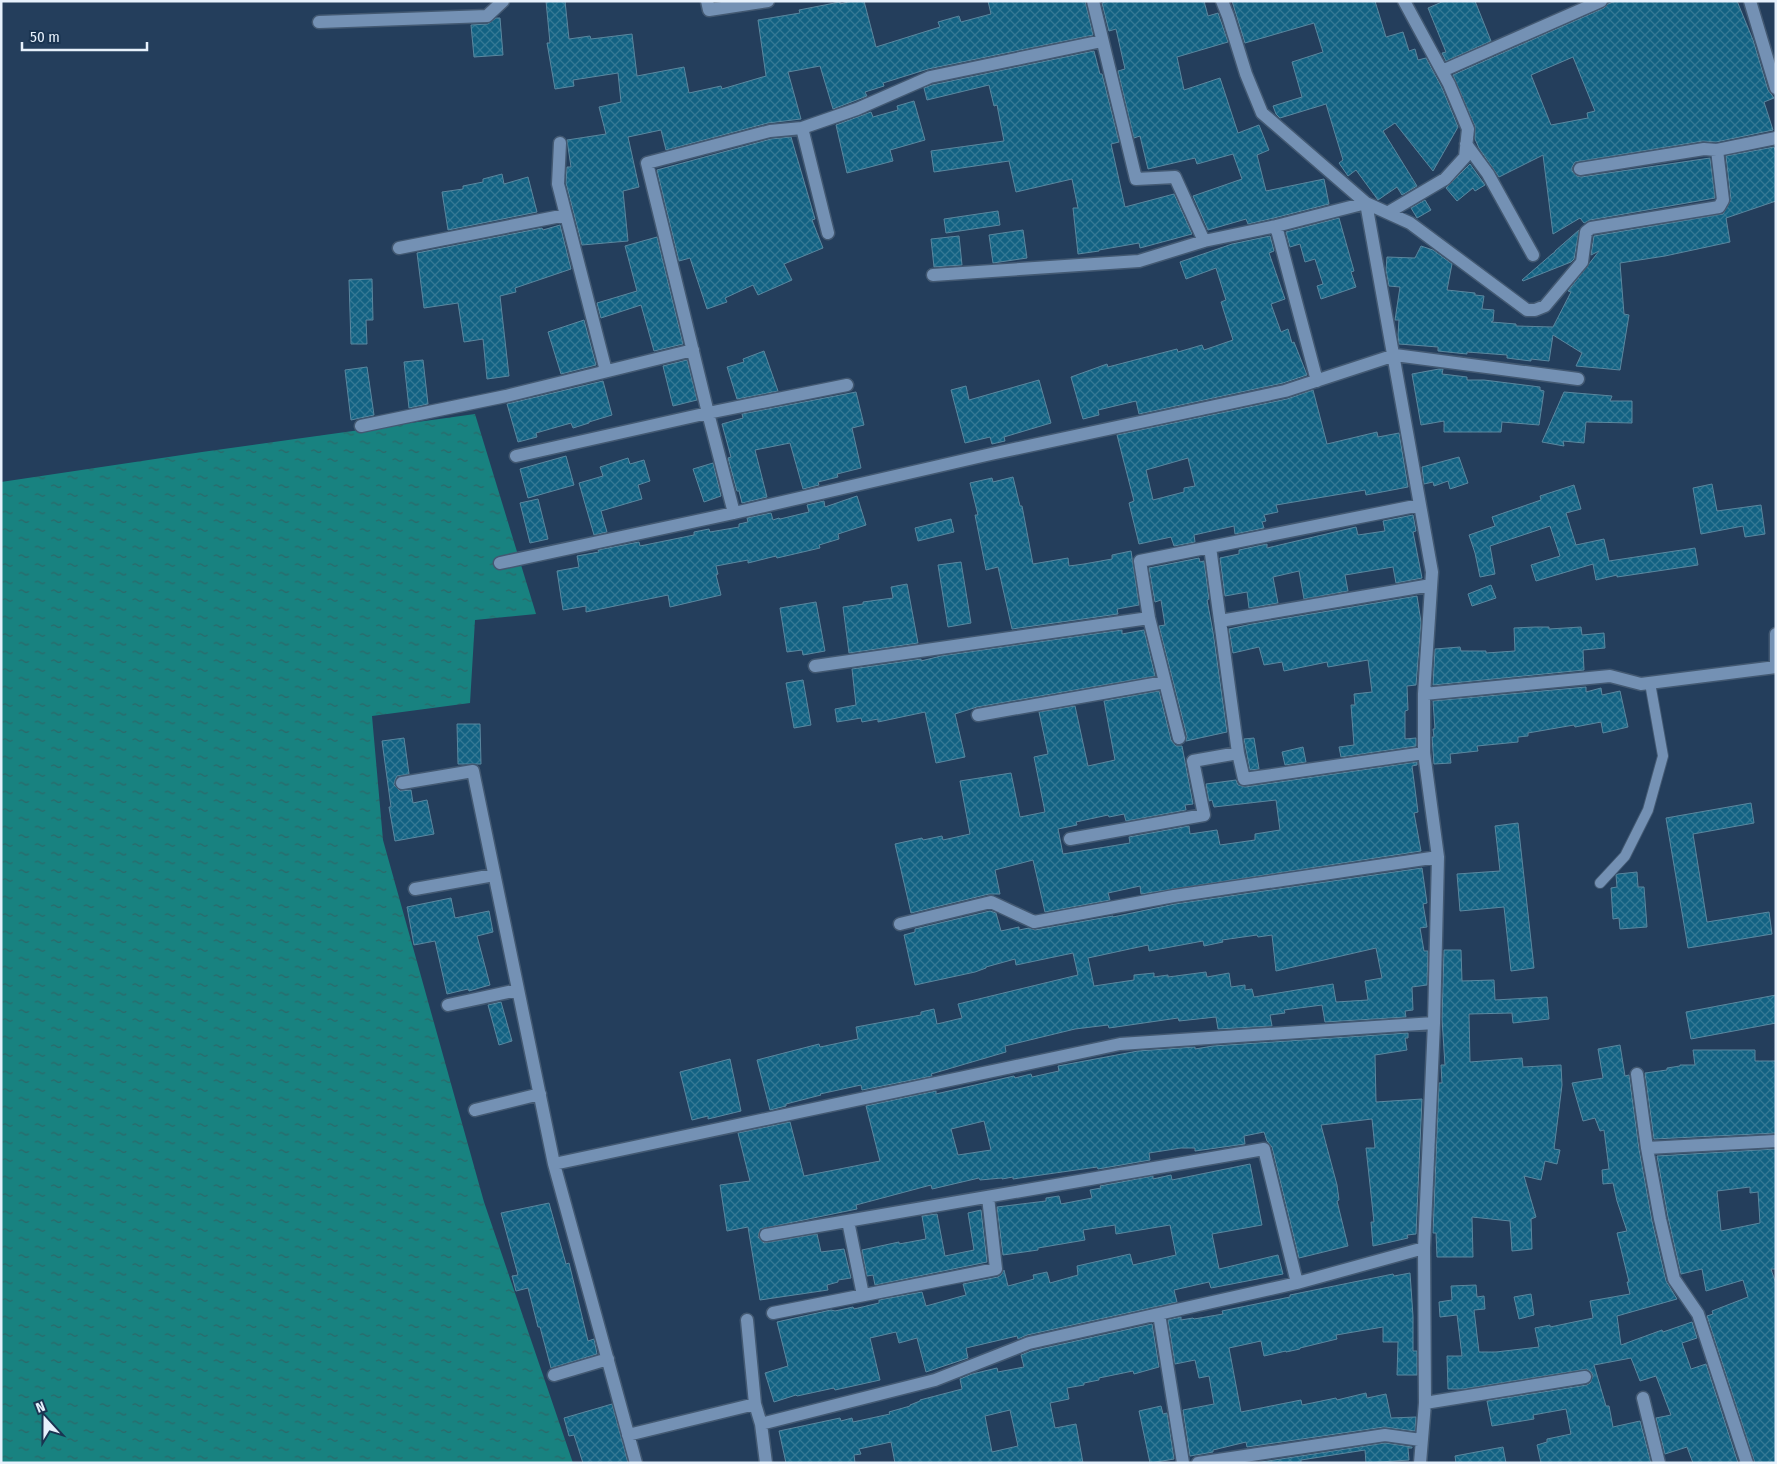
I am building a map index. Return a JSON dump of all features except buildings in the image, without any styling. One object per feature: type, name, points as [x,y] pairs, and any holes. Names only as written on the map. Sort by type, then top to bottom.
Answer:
[{"type":"street","points":[[319,22],[487,16],[503,1]]},
{"type":"street","points":[[707,1],[709,10],[768,1]]},
{"type":"street","points":[[1093,1],[1136,178],[1175,176],[1204,241]]},
{"type":"street","points":[[1222,1],[1246,74],[1262,112],[1366,204],[1389,212],[1410,223],[1527,310],[1535,310],[1545,306],[1582,262],[1586,232],[1591,228],[1719,207],[1723,200],[1717,150]]},
{"type":"street","points":[[1389,212],[1445,179],[1465,157],[1468,130],[1442,71],[1404,1]]},
{"type":"street","points":[[1442,71],[1601,1]]},
{"type":"street","points":[[1750,1],[1776,88]]},
{"type":"street","points":[[734,513],[646,163],[770,130],[802,128],[857,109],[930,77],[1102,41]]},
{"type":"street","points":[[802,128],[828,233]]},
{"type":"street","points":[[1580,169],[1704,149],[1717,150],[1776,138]]},
{"type":"street","points":[[560,143],[558,184],[606,370]]},
{"type":"street","points":[[1466,144],[1488,174],[1533,256]]},
{"type":"street","points":[[933,275],[1139,261],[1204,241],[1366,204]]},
{"type":"street","points":[[1366,204],[1432,572],[1424,694],[1424,753],[1438,857],[1434,1023],[1424,1248],[1425,1403],[1420,1463]]},
{"type":"street","points":[[399,248],[566,215]]},
{"type":"street","points":[[1276,226],[1317,381]]},
{"type":"street","points":[[361,426],[506,396],[693,350]]},
{"type":"street","points":[[500,563],[1285,391],[1395,354],[1578,379]]},
{"type":"street","points":[[516,456],[708,412],[847,385]]},
{"type":"street","points":[[1179,738],[1149,618],[1140,560],[1420,505]]},
{"type":"street","points":[[1210,547],[1238,753],[1244,779],[1424,753]]},
{"type":"street","points":[[1220,621],[1432,586]]},
{"type":"street","points":[[815,666],[1149,618]]},
{"type":"street","points":[[1424,694],[1610,676],[1641,684],[1776,667],[1776,634]]},
{"type":"street","points":[[978,715],[1164,682]]},
{"type":"street","points":[[1070,839],[1204,815],[1193,762],[1238,753]]},
{"type":"street","points":[[402,783],[473,771],[554,1164],[636,1463]]},
{"type":"street","points":[[900,924],[991,902],[1034,922],[1174,896],[1438,857]]},
{"type":"street","points":[[415,889],[494,876]]},
{"type":"street","points":[[448,1005],[518,990]]},
{"type":"street","points":[[554,1164],[1120,1044],[1434,1023]]},
{"type":"street","points":[[1637,1074],[1647,1148],[1674,1279],[1698,1314],[1747,1463]]},
{"type":"street","points":[[475,1110],[540,1094]]},
{"type":"street","points":[[1647,1148],[1776,1141]]},
{"type":"street","points":[[766,1235],[1264,1149],[1297,1283]]},
{"type":"street","points":[[773,1313],[996,1269],[988,1197]]},
{"type":"street","points":[[848,1221],[863,1295]]},
{"type":"street","points":[[760,1424],[935,1380],[1028,1342],[1297,1283],[1424,1248]]},
{"type":"street","points":[[1159,1314],[1183,1463]]},
{"type":"street","points":[[747,1320],[755,1404],[766,1463]]},
{"type":"street","points":[[554,1375],[608,1359]]},
{"type":"street","points":[[1425,1403],[1585,1377]]},
{"type":"street","points":[[1643,1398],[1659,1463]]},
{"type":"street","points":[[628,1435],[755,1404]]},
{"type":"street","points":[[1198,1463],[1385,1435],[1422,1440]]},
{"type":"lane","points":[[1600,883],[1625,856],[1648,810],[1663,756],[1650,683]]},
{"type":"water","points":[[475,414],[536,614],[475,620],[470,703],[372,716],[383,840],[484,1202],[573,1463],[1,1463],[1,482]]}]
